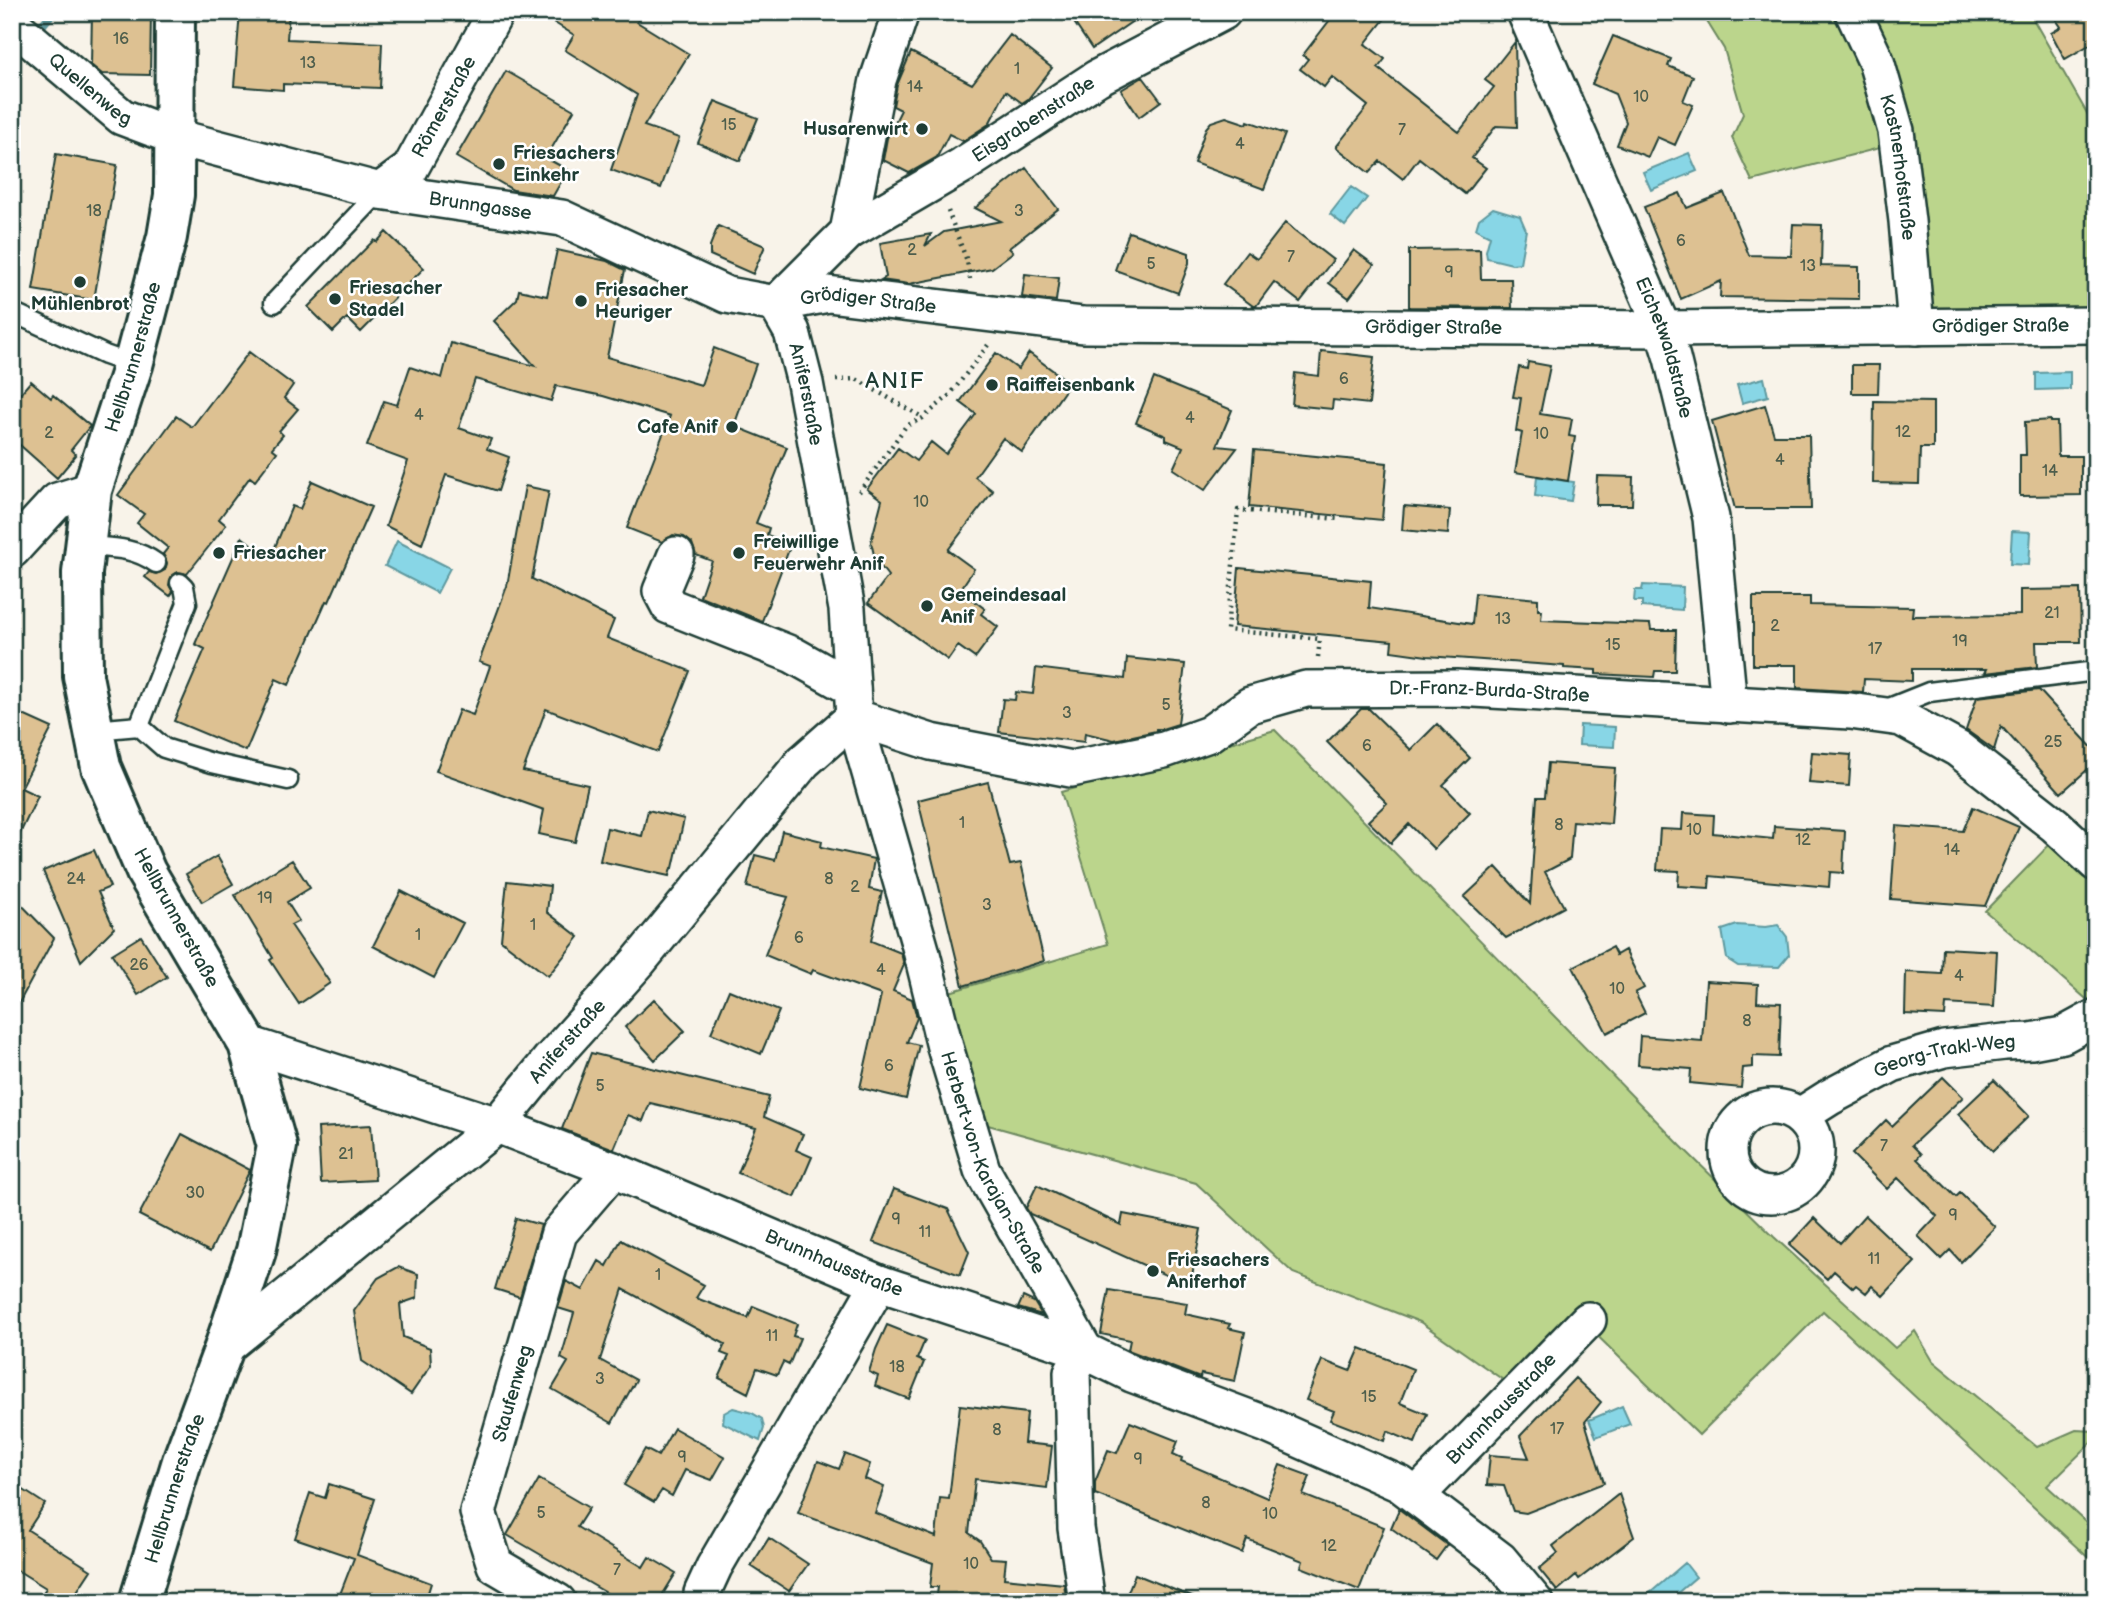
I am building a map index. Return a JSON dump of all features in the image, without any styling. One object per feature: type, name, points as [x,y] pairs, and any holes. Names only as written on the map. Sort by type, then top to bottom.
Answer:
[{"type":"street","name":"Hellbrunnerstraße","points":[[139,1602],[182,1461],[256,1251],[277,1146],[248,1044],[146,872],[102,767],[83,676],[82,573],[92,490],[133,365],[167,237],[174,195],[175,12]]},
{"type":"street","name":"Römerstraße","points":[[380,191],[410,169],[496,12]]},
{"type":"street","points":[[776,304],[848,232],[878,80],[901,12]]},
{"type":"street","name":"Eisgrabenstraße","points":[[848,232],[936,181],[1097,78],[1223,12]]},
{"type":"street","name":"Eichetwaldstraße","points":[[1525,12],[1663,329],[1672,358],[1711,518],[1730,705]]},
{"type":"street","name":"Kastnerhofstraße","points":[[1853,12],[1876,61],[1896,131],[1916,327]]},
{"type":"street","name":"Quellenweg","points":[[16,27],[122,117],[175,137]]},
{"type":"street","name":"Brunngasse","points":[[175,137],[380,191],[562,218],[727,295],[776,304]]},
{"type":"street","name":"Grödiger Straße","points":[[776,304],[828,294],[1083,325],[1663,329],[2096,325]]},
{"type":"street","name":"Aniferstraße","points":[[224,1348],[497,1125],[550,1060],[638,962],[853,703],[847,609],[805,383],[792,332],[776,304]]},
{"type":"street","points":[[12,550],[57,501],[92,490]]},
{"type":"street","points":[[676,555],[661,591],[669,606],[793,655],[853,703]]},
{"type":"street","name":"Dr.-Franz-Burda-Straße","points":[[853,703],[931,741],[1071,769],[1164,750],[1209,734],[1250,705],[1307,689],[1456,688],[1874,714],[1901,718],[1958,749],[2055,825],[2096,863]]},
{"type":"street","name":"Herbert-von-Karajan-Straße","points":[[853,703],[945,1047],[982,1170],[1085,1351]]},
{"type":"street","name":"Georg-Trakl-Weg","points":[[1800,1116],[1892,1064],[1944,1049],[2031,1041],[2063,1035],[2096,1017]]},
{"type":"street","name":"Brunnhausstraße","points":[[248,1044],[497,1125],[613,1170],[880,1283],[1085,1351],[1132,1374],[1265,1424],[1400,1484],[1500,1560],[1535,1602]]},
{"type":"street","name":"Staufenweg","points":[[558,1602],[495,1565],[478,1513],[559,1233],[613,1170]]},
{"type":"street","points":[[702,1602],[702,1593],[714,1567],[880,1283]]},
{"type":"street","name":"Brunnhausstraße","points":[[1416,1496],[1588,1320]]},
{"type":"street","points":[[1085,1351],[1072,1372],[1076,1528],[1087,1602]]},
{"type":"lane","points":[[274,303],[380,191]]},
{"type":"lane","points":[[12,312],[133,365]]},
{"type":"lane","points":[[86,547],[124,549],[143,554],[156,563]]},
{"type":"lane","points":[[139,726],[187,603],[184,587],[180,583]]},
{"type":"lane","points":[[1874,714],[1929,692],[2096,671]]},
{"type":"lane","points":[[94,730],[139,726],[164,748],[212,763],[288,780]]},
{"type":"path","points":[[830,515],[849,504],[906,426],[923,418],[950,395],[993,314],[967,261],[936,181]]},
{"type":"path","points":[[805,383],[856,379],[923,418]]},
{"type":"path","points":[[1316,689],[1320,639],[1227,630],[1238,510],[1338,519]]},
{"type":"green space","points":[[1701,12],[2029,12],[2096,129],[2096,315],[1928,317],[1887,146],[1752,181],[1732,138],[1743,114],[1724,49]]},
{"type":"green space","points":[[1275,730],[1681,1146],[1774,1237],[1895,1348],[1915,1331],[1933,1361],[2037,1447],[2076,1430],[2095,1431],[2091,1443],[2047,1486],[2096,1531],[2096,1565],[1823,1311],[1699,1435],[1576,1315],[1509,1384],[1420,1322],[1293,1273],[1196,1183],[977,1122],[943,994],[1108,944],[1061,792]]},
{"type":"green space","points":[[2052,842],[2096,880],[2096,1002],[2092,1004],[1985,911]]},
{"type":"water","points":[[1689,153],[1697,171],[1651,190],[1643,172]]},
{"type":"water","points":[[1351,187],[1367,198],[1345,226],[1330,214]]},
{"type":"water","points":[[1493,208],[1520,216],[1526,230],[1520,263],[1512,264],[1487,258],[1490,236],[1476,229],[1479,219]]},
{"type":"water","points":[[2070,372],[2070,389],[2036,390],[2036,373]]},
{"type":"water","points":[[1764,378],[1768,396],[1742,403],[1737,385]]},
{"type":"water","points":[[1537,477],[1574,482],[1571,501],[1535,496]]},
{"type":"water","points":[[2012,531],[2031,532],[2029,565],[2010,564]]},
{"type":"water","points":[[397,541],[450,568],[437,593],[385,566]]},
{"type":"water","points":[[1643,585],[1683,587],[1682,610],[1642,607],[1642,601],[1634,601],[1635,590],[1642,590]]},
{"type":"water","points":[[1580,725],[1615,727],[1614,747],[1579,745]]},
{"type":"water","points":[[1737,925],[1778,925],[1787,937],[1789,955],[1779,967],[1738,966],[1727,959],[1722,930]]},
{"type":"water","points":[[1622,1406],[1630,1424],[1596,1437],[1589,1420]]},
{"type":"water","points":[[733,1408],[762,1419],[764,1428],[760,1441],[723,1423],[724,1413]]},
{"type":"water","points":[[1685,1563],[1696,1577],[1667,1602],[1646,1602],[1643,1599]]},
{"type":"building","points":[[92,12],[151,12],[150,75],[102,74],[91,65]]},
{"type":"building","points":[[240,12],[289,12],[287,39],[382,43],[380,88],[283,84],[283,90],[234,86]]},
{"type":"building","points":[[537,12],[644,12],[637,22],[689,54],[644,126],[679,138],[661,188],[611,170],[637,95],[565,50],[574,35]]},
{"type":"building","points":[[1067,12],[1146,12],[1092,49]]},
{"type":"building","points":[[1336,12],[1390,12],[1365,44],[1385,59],[1378,68],[1459,132],[1494,87],[1485,80],[1515,42],[1517,127],[1496,126],[1472,158],[1486,168],[1465,194],[1419,158],[1403,179],[1380,161],[1369,173],[1336,147],[1368,106],[1332,77],[1324,87],[1300,69],[1308,59],[1303,55]]},
{"type":"building","points":[[2051,12],[2096,12],[2096,41],[2065,59],[2051,33],[2061,27]]},
{"type":"building","points":[[1010,35],[1052,68],[1028,99],[1022,103],[1006,91],[989,124],[963,141],[949,134],[937,157],[909,173],[883,160],[887,138],[901,110],[893,106],[897,85],[911,52],[972,84]]},
{"type":"building","points":[[1613,36],[1671,59],[1668,66],[1693,76],[1683,101],[1693,105],[1675,145],[1657,137],[1648,157],[1617,145],[1626,122],[1615,94],[1592,84]]},
{"type":"building","points":[[506,71],[574,110],[546,158],[568,170],[553,196],[513,190],[456,157]]},
{"type":"building","points":[[1143,77],[1161,101],[1139,117],[1121,90]]},
{"type":"building","points":[[715,101],[758,118],[740,161],[698,143]]},
{"type":"building","points":[[1226,117],[1247,124],[1248,121],[1285,134],[1264,189],[1194,163],[1206,128],[1211,122]]},
{"type":"building","points":[[56,154],[117,165],[94,300],[33,290]]},
{"type":"building","points":[[1026,168],[1058,209],[1009,248],[1013,252],[992,268],[909,284],[881,280],[886,277],[880,243],[931,234],[925,246],[944,232],[1001,221],[975,208]]},
{"type":"building","points":[[1680,193],[1687,208],[1724,193],[1749,255],[1791,256],[1793,224],[1822,225],[1821,266],[1859,267],[1859,299],[1720,297],[1721,281],[1681,299],[1644,207]]},
{"type":"building","points":[[1285,223],[1333,260],[1300,302],[1274,282],[1256,306],[1253,306],[1223,284],[1247,252],[1257,259]]},
{"type":"building","points":[[718,226],[765,246],[753,274],[710,255],[710,246]]},
{"type":"building","points":[[386,232],[424,268],[361,332],[347,318],[333,332],[308,307],[374,240],[377,242]]},
{"type":"building","points":[[1129,232],[1189,253],[1189,263],[1178,293],[1115,270]]},
{"type":"building","points":[[1480,249],[1481,279],[1511,279],[1512,308],[1409,307],[1409,250]]},
{"type":"building","points":[[557,250],[607,261],[625,270],[607,357],[701,385],[714,348],[756,364],[734,426],[787,447],[756,523],[769,528],[767,535],[791,544],[762,621],[700,596],[712,561],[696,555],[692,543],[684,537],[673,535],[662,542],[627,528],[670,416],[603,396],[556,386],[551,401],[475,379],[459,428],[491,439],[487,449],[509,457],[498,491],[446,475],[422,544],[386,526],[408,461],[367,446],[384,401],[397,405],[410,367],[442,378],[451,343],[535,366],[494,321],[517,299],[519,290],[547,296]]},
{"type":"building","points":[[1354,250],[1374,265],[1349,298],[1329,283]]},
{"type":"building","points":[[1025,274],[1059,278],[1056,301],[1022,297]]},
{"type":"building","points":[[1321,351],[1374,357],[1369,404],[1333,400],[1332,409],[1292,405],[1295,373],[1319,376]]},
{"type":"building","points":[[249,352],[293,385],[284,398],[298,409],[279,431],[283,435],[272,448],[277,452],[255,481],[250,477],[219,519],[226,525],[187,574],[178,572],[172,576],[169,585],[173,592],[170,596],[145,577],[149,572],[156,574],[165,570],[167,563],[163,554],[168,548],[137,523],[144,514],[118,495],[176,416],[192,427]]},
{"type":"building","points":[[996,353],[1018,369],[1029,353],[1070,383],[1022,452],[1003,438],[975,477],[993,491],[948,550],[974,569],[960,590],[985,609],[981,614],[998,627],[975,658],[958,646],[948,660],[868,603],[888,576],[875,559],[871,542],[882,500],[867,489],[898,448],[916,461],[931,442],[946,454],[976,414],[960,402]]},
{"type":"building","points":[[1528,362],[1550,366],[1540,414],[1572,419],[1569,436],[1575,437],[1568,481],[1515,472],[1522,433],[1516,431],[1521,398],[1513,397],[1519,367],[1527,369]]},
{"type":"building","points":[[1852,365],[1879,365],[1878,393],[1852,393]]},
{"type":"building","points":[[1154,378],[1232,410],[1217,446],[1237,448],[1205,490],[1173,469],[1183,447],[1136,423]]},
{"type":"building","points":[[31,381],[51,398],[53,395],[90,426],[71,450],[76,455],[57,478],[12,438],[12,403]]},
{"type":"building","points":[[1874,401],[1933,402],[1933,448],[1920,448],[1919,484],[1873,483]]},
{"type":"building","points":[[1765,405],[1774,435],[1809,435],[1811,509],[1735,509],[1712,421]]},
{"type":"building","points":[[2025,422],[2057,422],[2058,456],[2081,456],[2081,495],[2020,496],[2020,455],[2026,455]]},
{"type":"building","points":[[1254,450],[1387,463],[1382,520],[1249,507]]},
{"type":"building","points":[[1597,476],[1633,477],[1632,505],[1596,505]]},
{"type":"building","points":[[312,481],[371,507],[289,685],[276,679],[246,751],[174,721],[205,649],[195,644],[242,537],[270,559],[292,506],[300,509]]},
{"type":"building","points":[[525,486],[549,491],[532,579],[614,620],[607,638],[690,671],[658,752],[546,709],[523,771],[588,785],[575,842],[539,834],[544,810],[436,771],[459,710],[473,715],[490,666],[479,662],[507,586]]},
{"type":"building","points":[[1404,506],[1450,510],[1448,534],[1402,530]]},
{"type":"building","points":[[1239,568],[1371,581],[1369,608],[1472,624],[1475,593],[1538,599],[1538,610],[1542,610],[1541,620],[1650,624],[1651,630],[1676,630],[1675,671],[1655,671],[1654,677],[1596,674],[1596,670],[1564,666],[1391,651],[1392,641],[1234,626]]},
{"type":"building","points":[[2080,589],[2081,642],[2036,642],[2037,667],[1985,673],[1987,669],[1912,669],[1912,681],[1864,679],[1863,692],[1797,688],[1797,665],[1753,665],[1753,597],[1810,597],[1810,605],[1913,607],[1912,616],[2020,615],[2020,590]]},
{"type":"building","points":[[1127,658],[1185,664],[1178,724],[1114,740],[1085,733],[1084,742],[999,732],[1003,699],[1015,700],[1016,692],[1033,694],[1036,668],[1125,679]]},
{"type":"building","points":[[2039,690],[2096,752],[2096,762],[2061,793],[2001,726],[1994,750],[1966,730],[1977,697]]},
{"type":"building","points":[[1361,709],[1369,709],[1411,750],[1437,724],[1470,758],[1443,785],[1470,813],[1434,849],[1409,824],[1391,843],[1368,821],[1387,803],[1327,742]]},
{"type":"building","points":[[12,710],[52,728],[21,788],[38,796],[12,850]]},
{"type":"building","points":[[1812,752],[1851,755],[1849,786],[1809,783]]},
{"type":"building","points":[[1548,763],[1615,768],[1611,824],[1573,821],[1570,859],[1545,872],[1564,907],[1506,938],[1464,897],[1496,867],[1530,904],[1537,797],[1545,797]]},
{"type":"building","points":[[988,782],[1010,865],[1021,863],[1044,961],[963,986],[918,800]]},
{"type":"building","points":[[1973,807],[2019,827],[1985,906],[1891,899],[1896,826],[1963,831]]},
{"type":"building","points":[[648,810],[684,819],[669,876],[600,861],[607,828],[642,836]]},
{"type":"building","points":[[1683,813],[1714,815],[1713,833],[1773,839],[1774,826],[1845,831],[1843,873],[1830,872],[1829,887],[1710,876],[1709,888],[1678,886],[1679,871],[1657,870],[1660,829],[1682,830]]},
{"type":"building","points":[[782,831],[822,841],[821,847],[874,859],[869,889],[882,892],[871,941],[901,953],[904,965],[893,991],[912,999],[917,1018],[907,1042],[919,1045],[906,1099],[860,1088],[881,995],[813,970],[811,974],[765,955],[788,897],[747,887],[755,855],[775,860]]},
{"type":"building","points":[[94,850],[110,887],[98,892],[114,928],[81,961],[43,871]]},
{"type":"building","points":[[217,856],[233,884],[202,902],[186,874]]},
{"type":"building","points":[[292,860],[310,888],[287,902],[299,921],[291,925],[330,983],[299,1004],[270,960],[273,958],[235,895]]},
{"type":"building","points":[[507,881],[550,886],[547,912],[579,937],[548,976],[501,940]]},
{"type":"building","points":[[401,891],[463,923],[434,978],[373,946]]},
{"type":"building","points":[[12,895],[54,938],[12,1016]]},
{"type":"building","points":[[141,936],[167,977],[138,995],[112,954]]},
{"type":"building","points":[[1612,947],[1616,955],[1625,950],[1644,988],[1635,993],[1645,1013],[1607,1033],[1573,967]]},
{"type":"building","points":[[1943,948],[1997,951],[1994,1007],[1946,1004],[1945,1016],[1905,1014],[1906,972],[1942,974]]},
{"type":"building","points":[[1706,981],[1758,984],[1757,1002],[1781,1003],[1779,1057],[1753,1056],[1753,1067],[1743,1068],[1741,1088],[1690,1083],[1691,1069],[1638,1065],[1640,1036],[1702,1041]]},
{"type":"building","points":[[729,990],[779,1011],[761,1054],[711,1033]]},
{"type":"building","points":[[654,999],[685,1031],[655,1060],[625,1027]]},
{"type":"building","points":[[591,1053],[769,1097],[764,1117],[803,1134],[796,1150],[812,1157],[795,1197],[738,1173],[756,1128],[650,1103],[643,1121],[628,1115],[614,1149],[562,1129]]},
{"type":"building","points":[[1943,1077],[1963,1097],[1912,1145],[1921,1154],[1917,1159],[1956,1197],[1960,1193],[1995,1227],[1961,1262],[1950,1250],[1941,1259],[1918,1236],[1937,1216],[1898,1178],[1887,1189],[1852,1154],[1886,1120],[1892,1126]]},
{"type":"building","points":[[1994,1080],[2029,1116],[1993,1151],[1958,1114]]},
{"type":"building","points":[[371,1125],[375,1180],[321,1183],[318,1128]]},
{"type":"building","points":[[182,1134],[250,1170],[210,1252],[139,1215]]},
{"type":"building","points":[[1037,1185],[1121,1225],[1123,1214],[1201,1229],[1190,1286],[1030,1214],[1026,1208]]},
{"type":"building","points":[[894,1189],[948,1209],[969,1252],[960,1275],[873,1242]]},
{"type":"building","points":[[1865,1215],[1915,1262],[1883,1296],[1872,1286],[1866,1293],[1856,1285],[1853,1288],[1834,1271],[1827,1279],[1789,1245],[1814,1218],[1840,1243]]},
{"type":"building","points":[[516,1218],[541,1225],[520,1297],[495,1289]]},
{"type":"building","points":[[621,1240],[704,1285],[696,1298],[748,1318],[753,1306],[797,1324],[793,1336],[800,1338],[789,1365],[783,1362],[777,1375],[757,1368],[748,1393],[719,1378],[729,1356],[721,1353],[725,1344],[623,1289],[600,1360],[636,1380],[612,1423],[552,1389],[568,1362],[561,1358],[574,1313],[558,1308],[566,1281],[583,1290],[599,1261],[607,1266]]},
{"type":"building","points":[[398,1267],[418,1274],[417,1298],[400,1304],[403,1337],[430,1348],[431,1365],[411,1394],[362,1361],[354,1311],[378,1278]]},
{"type":"building","points":[[1109,1290],[1187,1303],[1185,1314],[1230,1324],[1228,1328],[1245,1332],[1235,1381],[1201,1374],[1200,1378],[1128,1350],[1130,1340],[1101,1334]]},
{"type":"building","points":[[1023,1297],[1034,1302],[1042,1315],[1018,1308]]},
{"type":"building","points":[[887,1325],[925,1340],[917,1359],[924,1362],[909,1399],[875,1386],[878,1376],[869,1372]]},
{"type":"building","points":[[1360,1348],[1413,1369],[1400,1403],[1427,1414],[1415,1443],[1387,1431],[1384,1441],[1330,1420],[1334,1411],[1306,1400],[1322,1360],[1350,1371]]},
{"type":"building","points":[[1575,1378],[1601,1402],[1585,1422],[1604,1483],[1526,1513],[1513,1511],[1504,1486],[1487,1485],[1490,1455],[1529,1458],[1520,1436]]},
{"type":"building","points":[[960,1405],[1027,1413],[1024,1443],[1052,1446],[1047,1488],[975,1479],[969,1533],[980,1541],[991,1558],[1006,1559],[1004,1578],[1064,1584],[1067,1602],[936,1602],[938,1587],[930,1587],[933,1563],[798,1513],[818,1461],[839,1469],[845,1454],[870,1464],[865,1479],[884,1487],[875,1513],[936,1537],[940,1498],[949,1499]]},
{"type":"building","points":[[1130,1422],[1178,1441],[1173,1454],[1182,1458],[1181,1461],[1267,1498],[1280,1465],[1310,1476],[1303,1495],[1384,1527],[1359,1590],[1301,1567],[1303,1561],[1247,1539],[1242,1553],[1095,1494],[1095,1482],[1108,1450],[1117,1453]]},
{"type":"building","points":[[674,1428],[725,1457],[712,1480],[685,1470],[672,1496],[662,1490],[654,1502],[624,1485],[645,1449],[658,1456]]},
{"type":"building","points":[[539,1479],[589,1508],[577,1527],[643,1567],[649,1557],[676,1573],[658,1602],[622,1602],[507,1535]]},
{"type":"building","points":[[329,1484],[375,1499],[357,1555],[431,1583],[425,1602],[337,1602],[354,1558],[295,1538],[310,1493],[325,1498]]},
{"type":"building","points":[[22,1489],[45,1504],[28,1530],[91,1570],[70,1602],[37,1602],[46,1588],[12,1567],[12,1503]]},
{"type":"building","points":[[1619,1494],[1634,1537],[1579,1579],[1576,1575],[1557,1591],[1539,1569],[1558,1553],[1553,1546]]},
{"type":"building","points":[[1399,1509],[1447,1545],[1436,1560],[1391,1528]]},
{"type":"building","points":[[769,1538],[808,1564],[789,1591],[751,1566]]},
{"type":"building","points":[[1135,1574],[1202,1601],[1202,1602],[1124,1602]]},
{"type":"waterway","points":[[34,35],[53,12]]},
{"type":"waterway","points":[[12,77],[17,55],[25,46]]},
{"type":"place","name":"Husarenwirt","points":[[922,129]]},
{"type":"place","name":"Friesachers Einkehr","points":[[499,164]]},
{"type":"place","name":"Mühlenbrot","points":[[80,282]]},
{"type":"place","name":"Friesacher Stadel","points":[[335,299]]},
{"type":"place","name":"Friesacher Heuriger","points":[[581,301]]},
{"type":"place","name":"Raiffeisenbank","points":[[992,385]]},
{"type":"place","name":"Cafe Anif","points":[[732,427]]},
{"type":"place","name":"Friesacher","points":[[219,553]]},
{"type":"place","name":"Freiwillige Feuerwehr Anif","points":[[739,553]]},
{"type":"place","name":"Gemeindesaal Anif","points":[[927,606]]},
{"type":"place","name":"Friesachers Aniferhof","points":[[1153,1271]]},
{"type":"district","name":"ANIF","points":[[895,381]]}]
